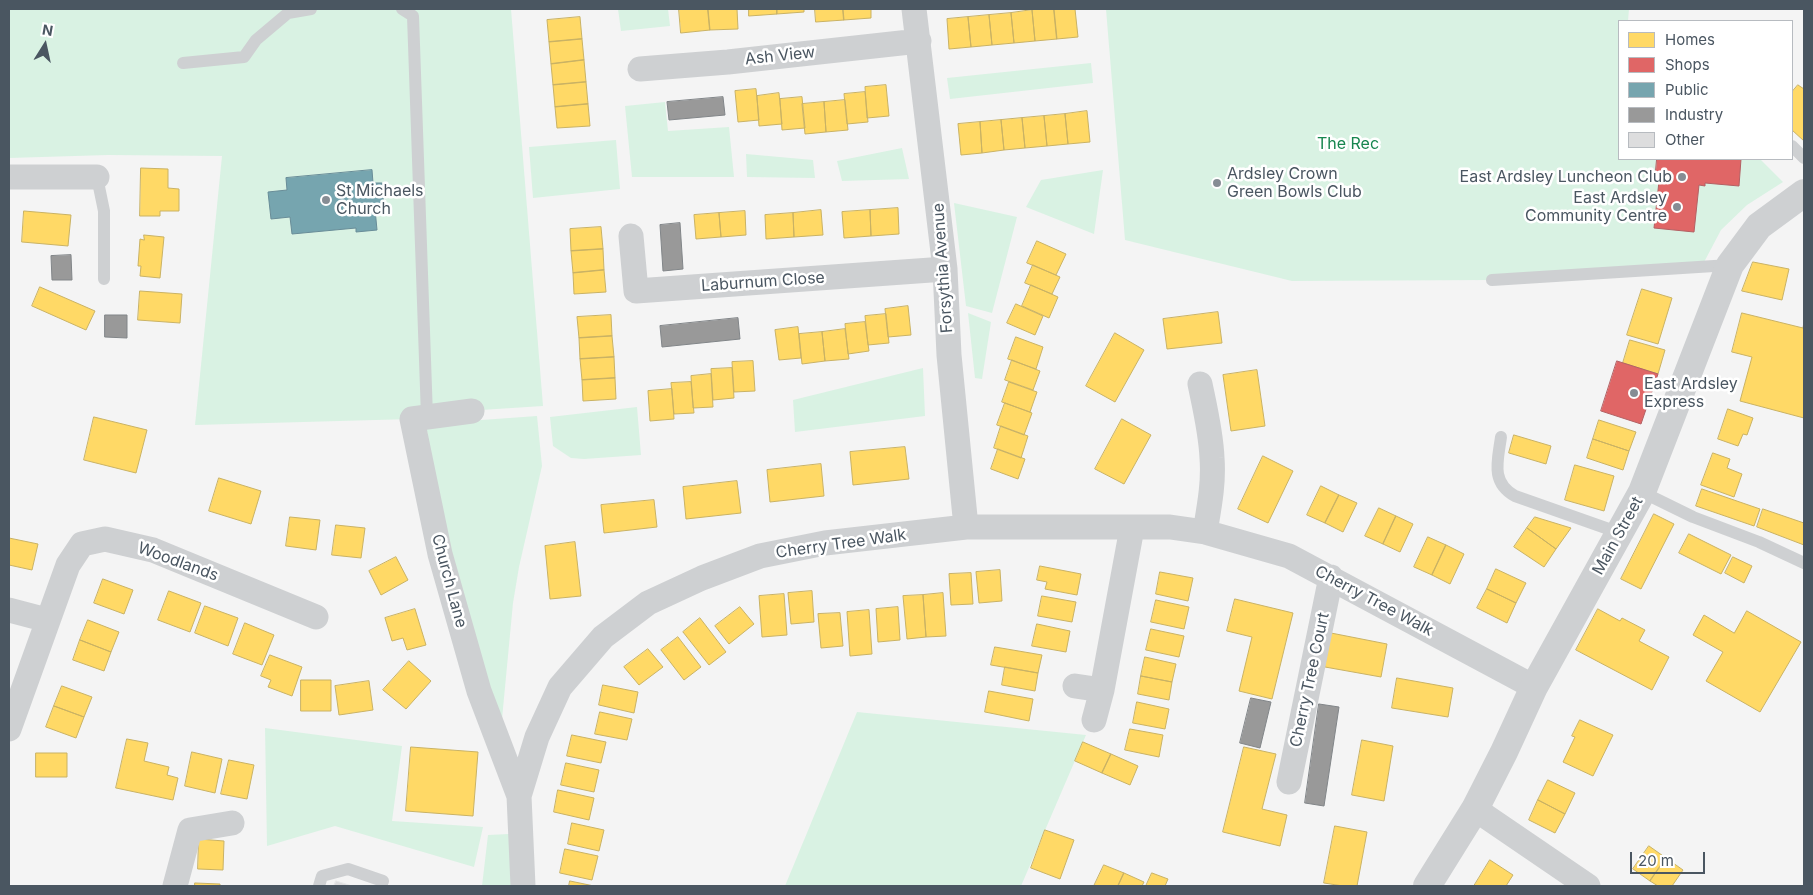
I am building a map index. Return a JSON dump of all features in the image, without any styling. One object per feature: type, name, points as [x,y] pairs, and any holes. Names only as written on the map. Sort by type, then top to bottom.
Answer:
[{"type":"street","name":"Forsythia Avenue","points":[[914,9],[945,269],[949,355],[966,527]]},
{"type":"street","name":"Ash View","points":[[640,69],[728,62],[919,41]]},
{"type":"street","points":[[9,177],[97,177]]},
{"type":"street","name":"Main Street","points":[[1427,886],[1475,809],[1534,688],[1642,492],[1730,265],[1759,226],[1804,193]]},
{"type":"street","name":"Laburnum Close","points":[[631,236],[636,291],[945,269]]},
{"type":"street","points":[[1200,384],[1213,459],[1212,485],[1205,532]]},
{"type":"street","points":[[426,417],[472,411]]},
{"type":"street","name":"Church Lane","points":[[426,417],[412,419],[440,554],[479,691],[518,796]]},
{"type":"street","name":"Cherry Tree Walk","points":[[523,886],[518,796],[537,737],[560,687],[603,637],[648,603],[702,578],[760,556],[825,543],[966,527],[1170,527],[1205,532],[1290,556],[1534,688]]},
{"type":"street","points":[[1094,720],[1102,690],[1132,528]]},
{"type":"street","name":"Woodlands","points":[[9,729],[68,565],[82,544],[104,540],[153,550],[316,617]]},
{"type":"street","name":"Cherry Tree Court","points":[[1289,782],[1331,577]]},
{"type":"street","points":[[9,610],[47,620]]},
{"type":"street","points":[[1075,686],[1102,690]]},
{"type":"street","points":[[1475,809],[1588,886]]},
{"type":"street","points":[[175,886],[190,830],[232,822]]},
{"type":"lane","points":[[183,63],[244,57],[256,40],[288,13],[311,9]]},
{"type":"lane","points":[[402,9],[413,16],[426,417]]},
{"type":"lane","points":[[1793,147],[1804,158]]},
{"type":"lane","points":[[97,177],[104,211],[104,279]]},
{"type":"lane","points":[[1492,280],[1730,265]]},
{"type":"lane","points":[[1501,437],[1497,469],[1499,482],[1506,491],[1515,496],[1620,532]]},
{"type":"lane","points":[[1642,492],[1693,517],[1759,542],[1804,563]]},
{"type":"lane","points":[[318,886],[322,876],[348,869],[382,881],[381,886]]},
{"type":"green space","points":[[9,9],[511,9],[543,406],[481,410],[412,419],[195,425],[222,156],[108,155],[9,158]]},
{"type":"green space","points":[[618,9],[668,9],[670,26],[621,31]]},
{"type":"green space","name":"The Rec","points":[[1106,9],[1629,9],[1628,20],[1618,20],[1618,160],[1761,160],[1783,182],[1747,205],[1721,230],[1702,266],[1492,280],[1292,281],[1125,240]]},
{"type":"green space","points":[[1091,63],[1093,83],[950,99],[947,78]]},
{"type":"green space","points":[[665,102],[668,131],[729,127],[734,177],[632,177],[625,106]]},
{"type":"green space","points":[[616,140],[620,189],[533,198],[529,147]]},
{"type":"green space","points":[[902,148],[909,179],[842,181],[837,161]]},
{"type":"green space","points":[[746,154],[813,160],[815,178],[747,177]]},
{"type":"green space","points":[[1103,170],[1094,234],[1026,207],[1041,180]]},
{"type":"green space","points":[[954,203],[1017,217],[992,313],[966,306]]},
{"type":"green space","points":[[968,313],[991,322],[982,379],[975,378]]},
{"type":"green space","points":[[923,368],[925,416],[795,432],[793,400]]},
{"type":"green space","points":[[637,407],[641,455],[584,459],[571,458],[553,446],[550,417]]},
{"type":"green space","points":[[537,416],[542,466],[519,567],[513,603],[502,719],[492,712],[436,496],[426,424]]},
{"type":"green space","points":[[857,712],[1086,735],[1021,886],[785,886]]},
{"type":"green space","points":[[265,728],[402,746],[392,821],[483,827],[474,867],[335,826],[267,846]]},
{"type":"green space","points":[[509,834],[512,886],[482,886],[488,835]]},
{"type":"building: Homes","points":[[679,9],[708,9],[710,30],[681,33]]},
{"type":"building: Homes","points":[[708,9],[737,9],[738,29],[710,30]]},
{"type":"building: Homes","points":[[749,9],[777,9],[777,14],[749,16]]},
{"type":"building: Homes","points":[[777,9],[804,9],[804,12],[777,14]]},
{"type":"building: Homes","points":[[815,9],[843,9],[844,20],[816,22]]},
{"type":"building: Homes","points":[[843,9],[871,9],[871,18],[844,20]]},
{"type":"building: Homes","points":[[1054,9],[1075,9],[1078,37],[1057,39]]},
{"type":"building: Homes","points":[[1054,9],[1057,39],[1035,41],[1032,10]]},
{"type":"building: Homes","points":[[1032,10],[1035,41],[1014,43],[1011,13]]},
{"type":"building: Homes","points":[[1011,13],[1014,43],[992,45],[989,15]]},
{"type":"building: Homes","points":[[989,15],[992,45],[971,47],[968,17]]},
{"type":"building: Homes","points":[[580,17],[582,39],[549,42],[547,20]]},
{"type":"building: Homes","points":[[968,17],[971,47],[949,49],[947,19]]},
{"type":"building: Homes","points":[[582,39],[584,60],[551,64],[549,42]]},
{"type":"building: Homes","points":[[584,60],[586,82],[553,85],[551,64]]},
{"type":"building: Homes","points":[[586,82],[588,104],[555,107],[553,85]]},
{"type":"building: Homes","points":[[886,85],[889,116],[867,118],[865,87]]},
{"type":"building: Homes","points":[[1798,85],[1804,89],[1804,141],[1793,131],[1793,91]]},
{"type":"building: Homes","points":[[756,89],[759,120],[738,122],[735,91]]},
{"type":"building: Homes","points":[[865,92],[868,122],[847,124],[844,94]]},
{"type":"building: Homes","points":[[779,93],[782,124],[759,126],[757,96]]},
{"type":"building: Homes","points":[[802,97],[805,128],[782,130],[780,99]]},
{"type":"building: Homes","points":[[845,100],[848,130],[826,132],[824,102]]},
{"type":"building: Homes","points":[[824,102],[826,132],[805,134],[802,104]]},
{"type":"building: Homes","points":[[588,104],[590,126],[557,128],[555,107]]},
{"type":"building: Homes","points":[[1087,111],[1090,142],[1068,144],[1065,114]]},
{"type":"building: Homes","points":[[1065,114],[1068,144],[1047,146],[1044,116]]},
{"type":"building: Homes","points":[[1044,116],[1047,146],[1025,148],[1022,118]]},
{"type":"building: Homes","points":[[1022,118],[1025,148],[1004,150],[1001,120]]},
{"type":"building: Homes","points":[[1001,120],[1004,150],[982,153],[980,122]]},
{"type":"building: Homes","points":[[980,122],[982,153],[961,155],[958,124]]},
{"type":"building: Homes","points":[[141,168],[168,169],[168,188],[179,189],[179,211],[160,211],[160,216],[140,216]]},
{"type":"building: Homes","points":[[898,208],[899,234],[871,236],[870,210]]},
{"type":"building: Homes","points":[[821,210],[823,235],[794,237],[793,213]]},
{"type":"building: Homes","points":[[870,210],[871,236],[844,238],[842,212]]},
{"type":"building: Homes","points":[[24,211],[71,215],[68,246],[22,242]]},
{"type":"building: Homes","points":[[745,211],[746,235],[721,237],[719,213]]},
{"type":"building: Homes","points":[[719,213],[721,237],[696,239],[694,215]]},
{"type":"building: Homes","points":[[793,213],[794,237],[766,239],[765,215]]},
{"type":"building: Homes","points":[[601,227],[603,249],[571,251],[570,229]]},
{"type":"building: Homes","points":[[144,235],[164,237],[160,278],[140,276],[141,266],[138,266],[140,239],[144,240]]},
{"type":"building: Homes","points":[[1037,241],[1066,254],[1056,275],[1027,263]]},
{"type":"building: Homes","points":[[603,249],[604,270],[573,273],[571,251]]},
{"type":"building: Homes","points":[[1753,262],[1789,269],[1782,300],[1742,291]]},
{"type":"building: Homes","points":[[1033,265],[1060,277],[1052,294],[1025,283]]},
{"type":"building: Homes","points":[[604,270],[606,292],[574,294],[573,273]]},
{"type":"building: Homes","points":[[1031,285],[1058,297],[1049,318],[1022,306]]},
{"type":"building: Homes","points":[[40,287],[95,311],[86,330],[32,306]]},
{"type":"building: Homes","points":[[1642,289],[1672,298],[1658,344],[1627,335]]},
{"type":"building: Homes","points":[[140,291],[182,294],[180,323],[138,320]]},
{"type":"building: Homes","points":[[1016,304],[1043,316],[1035,335],[1007,323]]},
{"type":"building: Homes","points":[[908,306],[911,335],[888,337],[885,309]]},
{"type":"building: Homes","points":[[1218,312],[1222,343],[1167,349],[1163,319]]},
{"type":"building: Homes","points":[[1742,313],[1803,328],[1804,322],[1804,418],[1740,401],[1752,357],[1732,352]]},
{"type":"building: Homes","points":[[886,314],[889,343],[868,345],[865,316]]},
{"type":"building: Homes","points":[[611,315],[612,336],[579,338],[577,317]]},
{"type":"building: Homes","points":[[865,322],[869,351],[848,354],[845,324]]},
{"type":"building: Homes","points":[[798,327],[801,358],[779,360],[775,330]]},
{"type":"building: Homes","points":[[845,329],[849,359],[825,361],[822,332]]},
{"type":"building: Homes","points":[[822,332],[825,361],[802,364],[799,334]]},
{"type":"building: Homes","points":[[1115,333],[1144,350],[1115,402],[1086,386]]},
{"type":"building: Homes","points":[[612,336],[614,357],[580,359],[579,338]]},
{"type":"building: Homes","points":[[1016,337],[1043,347],[1036,369],[1008,359]]},
{"type":"building: Homes","points":[[1630,340],[1665,350],[1658,374],[1623,363]]},
{"type":"building: Homes","points":[[614,357],[615,378],[582,380],[580,359]]},
{"type":"building: Homes","points":[[1012,360],[1040,371],[1033,390],[1005,380]]},
{"type":"building: Homes","points":[[753,361],[755,391],[734,392],[732,362]]},
{"type":"building: Homes","points":[[732,368],[734,398],[713,400],[711,369]]},
{"type":"building: Homes","points":[[1257,370],[1265,426],[1231,431],[1223,375]]},
{"type":"building: Homes","points":[[711,374],[713,407],[693,408],[691,376]]},
{"type":"building: Homes","points":[[615,378],[616,399],[583,401],[582,380]]},
{"type":"building: Homes","points":[[691,382],[694,413],[674,414],[671,383]]},
{"type":"building: Homes","points":[[1009,382],[1037,392],[1030,412],[1002,402]]},
{"type":"building: Homes","points":[[672,389],[674,419],[650,421],[648,391]]},
{"type":"building: Homes","points":[[1005,403],[1032,413],[1024,435],[997,425]]},
{"type":"building: Homes","points":[[1728,409],[1753,418],[1747,435],[1743,434],[1738,446],[1718,439]]},
{"type":"building: Homes","points":[[94,417],[147,430],[136,473],[84,460]]},
{"type":"building: Homes","points":[[1122,419],[1151,435],[1124,484],[1095,469]]},
{"type":"building: Homes","points":[[1599,420],[1636,432],[1629,451],[1593,439]]},
{"type":"building: Homes","points":[[1001,426],[1028,436],[1021,458],[994,448]]},
{"type":"building: Homes","points":[[1514,435],[1551,446],[1546,464],[1509,453]]},
{"type":"building: Homes","points":[[1593,439],[1629,451],[1623,470],[1587,458]]},
{"type":"building: Homes","points":[[905,447],[909,479],[853,485],[850,452]]},
{"type":"building: Homes","points":[[998,449],[1025,459],[1018,479],[991,469]]},
{"type":"building: Homes","points":[[1713,453],[1730,459],[1727,468],[1742,474],[1734,497],[1701,485]]},
{"type":"building: Homes","points":[[1263,456],[1293,471],[1268,523],[1238,509]]},
{"type":"building: Homes","points":[[821,464],[824,496],[770,502],[767,470]]},
{"type":"building: Homes","points":[[1575,465],[1614,476],[1604,511],[1565,500]]},
{"type":"building: Homes","points":[[219,478],[261,491],[251,524],[209,511]]},
{"type":"building: Homes","points":[[737,481],[741,513],[686,519],[683,487]]},
{"type":"building: Homes","points":[[1321,486],[1339,495],[1325,523],[1307,515]]},
{"type":"building: Homes","points":[[1702,489],[1760,509],[1754,526],[1696,506]]},
{"type":"building: Homes","points":[[1339,495],[1357,503],[1343,532],[1325,523]]},
{"type":"building: Homes","points":[[654,500],[657,527],[604,533],[601,505]]},
{"type":"building: Homes","points":[[1379,508],[1396,516],[1383,544],[1365,536]]},
{"type":"building: Homes","points":[[1763,509],[1804,523],[1804,545],[1757,527]]},
{"type":"building: Homes","points":[[1654,514],[1674,524],[1641,589],[1621,579]]},
{"type":"building: Homes","points":[[1396,516],[1413,524],[1400,552],[1383,544]]},
{"type":"building: Homes","points":[[290,517],[320,520],[316,550],[286,546]]},
{"type":"building: Homes","points":[[1535,517],[1571,528],[1556,549],[1527,528]]},
{"type":"building: Homes","points":[[336,525],[365,528],[361,558],[332,555]]},
{"type":"building: Homes","points":[[1527,528],[1556,549],[1544,567],[1514,547]]},
{"type":"building: Homes","points":[[1689,534],[1731,555],[1721,574],[1679,553]]},
{"type":"building: Homes","points":[[1428,537],[1446,545],[1432,575],[1414,567]]},
{"type":"building: Homes","points":[[9,538],[38,544],[32,570],[9,565]]},
{"type":"building: Homes","points":[[575,542],[581,596],[550,599],[545,546]]},
{"type":"building: Homes","points":[[1446,545],[1464,554],[1450,584],[1432,575]]},
{"type":"building: Homes","points":[[396,557],[408,580],[381,595],[369,571]]},
{"type":"building: Homes","points":[[1733,557],[1752,566],[1744,583],[1725,573]]},
{"type":"building: Homes","points":[[1040,566],[1081,574],[1077,595],[1045,589],[1047,582],[1037,580]]},
{"type":"building: Homes","points":[[1496,569],[1526,583],[1516,603],[1487,589]]},
{"type":"building: Homes","points":[[1000,570],[1002,601],[979,603],[976,572]]},
{"type":"building: Homes","points":[[1160,572],[1193,578],[1188,601],[1156,594]]},
{"type":"building: Homes","points":[[971,573],[973,604],[951,605],[949,574]]},
{"type":"building: Homes","points":[[103,579],[133,590],[124,614],[94,603]]},
{"type":"building: Homes","points":[[1487,589],[1516,603],[1507,623],[1477,608]]},
{"type":"building: Homes","points":[[169,591],[201,603],[190,632],[158,620]]},
{"type":"building: Homes","points":[[812,591],[814,622],[791,624],[788,593]]},
{"type":"building: Homes","points":[[943,593],[946,636],[926,637],[923,595]]},
{"type":"building: Homes","points":[[784,594],[787,635],[762,637],[759,596]]},
{"type":"building: Homes","points":[[923,595],[926,637],[907,639],[903,596]]},
{"type":"building: Homes","points":[[1042,596],[1076,602],[1072,622],[1038,616]]},
{"type":"building: Homes","points":[[1235,599],[1293,613],[1272,699],[1239,691],[1252,637],[1227,631]]},
{"type":"building: Homes","points":[[1156,600],[1189,607],[1184,629],[1151,622]]},
{"type":"building: Homes","points":[[205,606],[238,618],[228,646],[195,633]]},
{"type":"building: Homes","points":[[740,607],[754,624],[729,644],[715,626]]},
{"type":"building: Homes","points":[[898,607],[900,640],[878,642],[876,609]]},
{"type":"building: Homes","points":[[415,609],[426,645],[407,650],[403,638],[392,641],[385,618]]},
{"type":"building: Homes","points":[[1598,609],[1620,621],[1622,618],[1645,630],[1639,641],[1669,657],[1652,690],[1576,650]]},
{"type":"building: Homes","points":[[869,610],[872,654],[850,656],[847,612]]},
{"type":"building: Homes","points":[[1747,611],[1801,642],[1760,712],[1706,681],[1723,652],[1693,635],[1704,615],[1734,633]]},
{"type":"building: Homes","points":[[840,613],[843,646],[821,648],[818,614]]},
{"type":"building: Homes","points":[[700,618],[726,652],[709,665],[683,632]]},
{"type":"building: Homes","points":[[88,620],[119,632],[111,652],[80,640]]},
{"type":"building: Homes","points":[[245,623],[274,635],[262,665],[233,654]]},
{"type":"building: Homes","points":[[1037,624],[1070,631],[1066,652],[1032,646]]},
{"type":"building: Homes","points":[[1151,629],[1184,636],[1179,657],[1146,650]]},
{"type":"building: Homes","points":[[1331,633],[1387,644],[1381,677],[1325,667]]},
{"type":"building: Homes","points":[[678,637],[701,667],[684,680],[661,650]]},
{"type":"building: Homes","points":[[80,640],[111,652],[104,671],[73,660]]},
{"type":"building: Homes","points":[[995,647],[1042,655],[1038,673],[991,665]]},
{"type":"building: Homes","points":[[648,649],[663,667],[639,685],[624,667]]},
{"type":"building: Homes","points":[[270,655],[302,667],[292,696],[268,687],[271,680],[261,676]]},
{"type":"building: Homes","points":[[1145,657],[1176,664],[1172,682],[1141,676]]},
{"type":"building: Homes","points":[[409,661],[431,681],[406,709],[383,690]]},
{"type":"building: Homes","points":[[1005,667],[1038,673],[1035,691],[1002,685]]},
{"type":"building: Homes","points":[[1141,676],[1172,682],[1169,700],[1138,694]]},
{"type":"building: Homes","points":[[1397,678],[1453,688],[1448,717],[1392,708]]},
{"type":"building: Homes","points":[[301,680],[331,680],[331,711],[301,711]]},
{"type":"building: Homes","points":[[369,681],[373,710],[339,715],[335,686]]},
{"type":"building: Homes","points":[[603,685],[638,692],[634,713],[599,705]]},
{"type":"building: Homes","points":[[62,686],[92,697],[84,717],[54,706]]},
{"type":"building: Homes","points":[[989,691],[1033,699],[1029,721],[985,712]]},
{"type":"building: Homes","points":[[1137,702],[1169,709],[1165,729],[1133,723]]},
{"type":"building: Homes","points":[[54,706],[84,717],[76,738],[46,727]]},
{"type":"building: Homes","points":[[600,712],[632,719],[627,740],[595,734]]},
{"type":"building: Homes","points":[[1580,720],[1613,735],[1593,776],[1563,762],[1575,737],[1572,736]]},
{"type":"building: Homes","points":[[1130,729],[1163,735],[1159,757],[1125,750]]},
{"type":"building: Homes","points":[[572,735],[606,742],[601,763],[567,756]]},
{"type":"building: Homes","points":[[127,739],[148,743],[144,761],[169,767],[167,775],[178,778],[173,800],[116,788]]},
{"type":"building: Homes","points":[[1362,740],[1393,746],[1384,801],[1352,795]]},
{"type":"building: Homes","points":[[1083,742],[1111,754],[1102,773],[1075,761]]},
{"type":"building: Homes","points":[[411,747],[478,752],[473,816],[406,811]]},
{"type":"building: Homes","points":[[1244,747],[1276,754],[1262,809],[1287,815],[1280,846],[1223,832]]},
{"type":"building: Homes","points":[[192,752],[222,759],[215,793],[185,786]]},
{"type":"building: Homes","points":[[36,753],[67,753],[67,777],[36,777]]},
{"type":"building: Homes","points":[[1111,754],[1138,766],[1130,785],[1102,773]]},
{"type":"building: Homes","points":[[229,760],[254,765],[247,799],[221,794]]},
{"type":"building: Homes","points":[[566,763],[599,770],[594,792],[561,785]]},
{"type":"building: Homes","points":[[1548,780],[1575,793],[1565,814],[1538,800]]},
{"type":"building: Homes","points":[[558,790],[594,798],[589,820],[554,812]]},
{"type":"building: Homes","points":[[1538,800],[1565,814],[1555,833],[1529,820]]},
{"type":"building: Homes","points":[[572,823],[604,830],[599,851],[568,844]]},
{"type":"building: Homes","points":[[1335,826],[1367,832],[1357,886],[1324,883]]},
{"type":"building: Homes","points":[[1045,830],[1074,840],[1060,879],[1031,868]]},
{"type":"building: Homes","points":[[199,839],[224,841],[223,870],[198,869]]},
{"type":"building: Homes","points":[[1649,846],[1666,858],[1650,881],[1633,869]]},
{"type":"building: Homes","points":[[565,849],[598,856],[592,880],[560,873]]},
{"type":"building: Homes","points":[[1666,858],[1683,870],[1672,886],[1658,886],[1650,881]]},
{"type":"building: Homes","points":[[1490,860],[1513,875],[1506,886],[1474,886]]},
{"type":"building: Homes","points":[[1104,865],[1124,873],[1118,886],[1094,886]]},
{"type":"building: Homes","points":[[1124,873],[1144,882],[1142,886],[1118,886]]},
{"type":"building: Homes","points":[[1152,873],[1168,879],[1165,886],[1146,886]]},
{"type":"building: Homes","points":[[570,881],[594,886],[569,886]]},
{"type":"building: Homes","points":[[195,883],[220,884],[220,886],[195,886]]},
{"type":"building: Shops","name":"East Ardsley Community Centre","points":[[1657,160],[1741,160],[1739,186],[1705,183],[1705,186],[1699,185],[1694,232],[1654,228],[1659,181],[1655,181]]},
{"type":"building: Shops","points":[[1617,361],[1658,374],[1641,424],[1601,411]]},
{"type":"building: Public","name":"St Michaels Church","points":[[372,170],[373,183],[382,183],[384,208],[375,209],[377,230],[356,232],[356,228],[292,234],[290,217],[271,219],[268,192],[287,190],[286,178]]},
{"type":"building: Industry","points":[[723,97],[725,115],[669,120],[667,102]]},
{"type":"building: Industry","points":[[680,223],[683,269],[663,271],[660,225]]},
{"type":"building: Industry","points":[[71,255],[72,280],[52,280],[51,256]]},
{"type":"building: Industry","points":[[105,315],[127,315],[127,338],[105,337]]},
{"type":"building: Industry","points":[[738,318],[740,339],[662,347],[660,326]]},
{"type":"building: Industry","points":[[1251,698],[1271,702],[1260,748],[1240,743]]},
{"type":"building: Industry","points":[[1319,704],[1339,707],[1324,806],[1305,803]]},
{"type":"building: Other","points":[[336,881],[352,886],[334,886]]},
{"type":"place","name":"East Ardsley Luncheon Club","points":[[1682,177]]},
{"type":"place","name":"Ardsley Crown Green Bowls Club","points":[[1217,183]]},
{"type":"place","name":"St Michaels Church","points":[[326,200]]},
{"type":"place","name":"East Ardsley Community Centre","points":[[1677,207]]},
{"type":"place","name":"East Ardsley Express","points":[[1634,393]]}]
